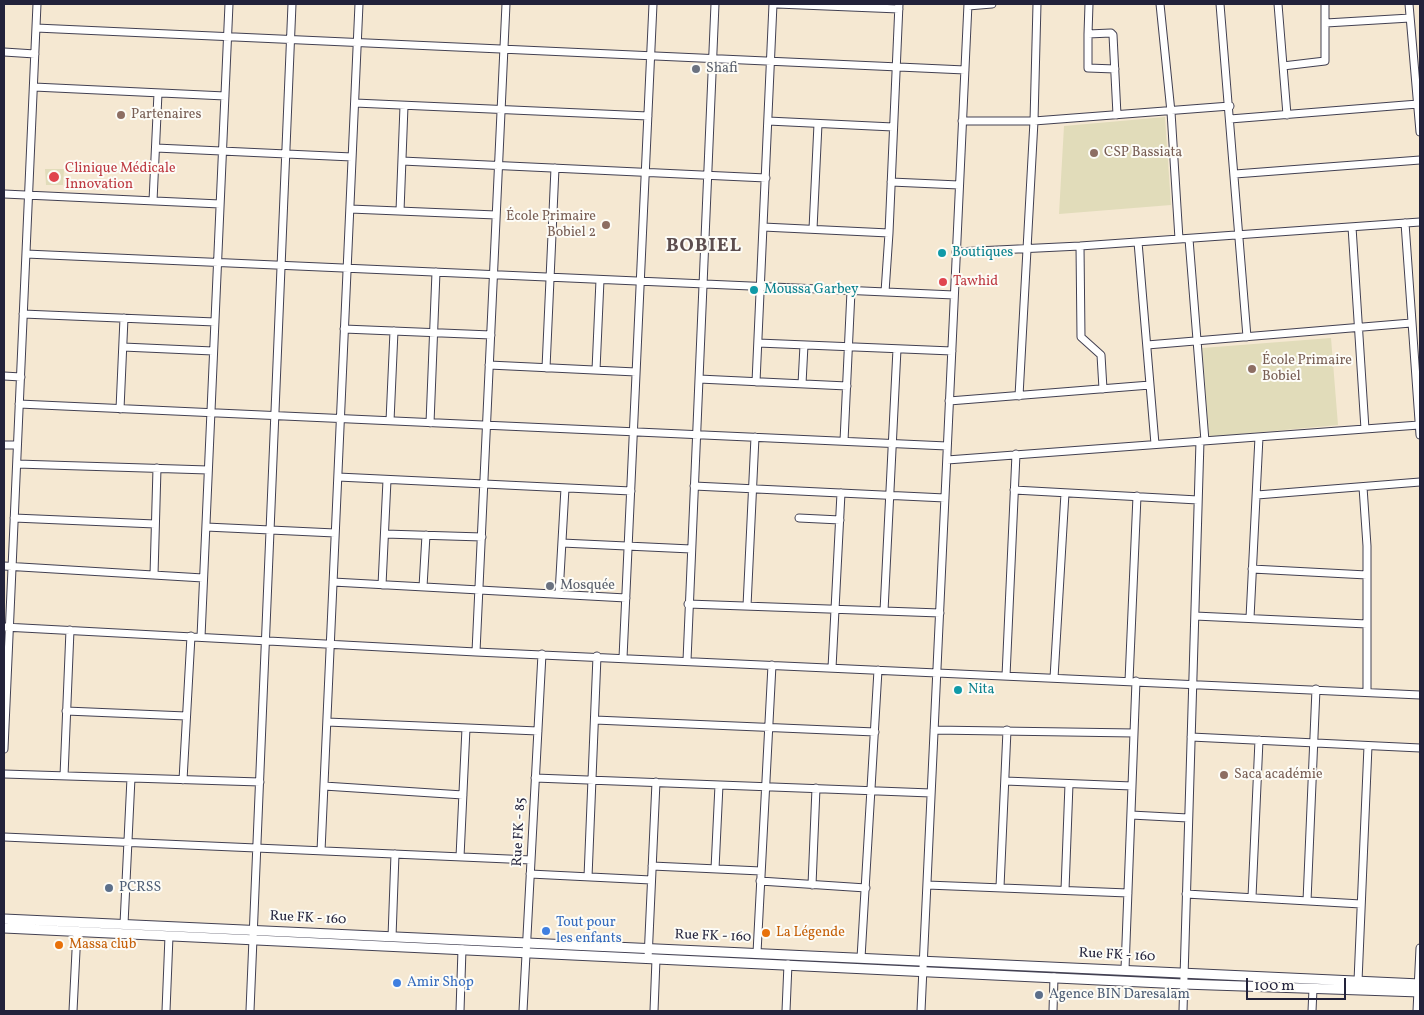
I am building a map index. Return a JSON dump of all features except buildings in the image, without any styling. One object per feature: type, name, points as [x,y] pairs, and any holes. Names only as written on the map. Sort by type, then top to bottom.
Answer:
[{"type":"main road","name":"Rue FK - 160","points":[[4,919],[124,924],[462,950],[1183,984],[1313,989],[1419,988]]},
{"type":"main road","name":"Rue FK - 160","points":[[4,928],[169,936],[392,937],[1184,972],[1358,981],[1419,988]]},
{"type":"street","points":[[4,749],[6,627],[12,567],[38,4]]},
{"type":"street","points":[[201,637],[229,4]]},
{"type":"street","points":[[250,1011],[292,4]]},
{"type":"street","points":[[321,851],[359,4]]},
{"type":"street","points":[[476,652],[506,4]]},
{"type":"street","points":[[623,658],[653,4]]},
{"type":"street","points":[[686,661],[715,4]]},
{"type":"street","points":[[756,382],[773,4]]},
{"type":"street","points":[[777,4],[899,6],[886,292]]},
{"type":"street","points":[[921,1011],[968,5],[992,4]]},
{"type":"street","points":[[1020,396],[1034,121],[1037,4]]},
{"type":"street","points":[[1089,4],[1088,68],[1115,68]]},
{"type":"street","points":[[1160,4],[1171,112],[1179,239]]},
{"type":"street","points":[[1220,4],[1230,106],[1247,337]]},
{"type":"street","points":[[1278,4],[1286,115]]},
{"type":"street","points":[[1283,66],[1325,61],[1325,4]]},
{"type":"street","points":[[1409,4],[1420,132]]},
{"type":"street","points":[[1326,23],[1410,18]]},
{"type":"street","points":[[36,28],[965,70]]},
{"type":"street","points":[[1088,34],[1112,34],[1117,115]]},
{"type":"street","points":[[4,52],[35,54]]},
{"type":"street","points":[[34,88],[225,96]]},
{"type":"street","points":[[154,201],[158,93]]},
{"type":"street","points":[[355,103],[648,116]]},
{"type":"street","points":[[1230,119],[1418,104]]},
{"type":"street","points":[[400,211],[404,106]]},
{"type":"street","points":[[962,122],[1034,121],[1230,106]]},
{"type":"street","points":[[768,122],[893,127]]},
{"type":"street","points":[[813,229],[818,124]]},
{"type":"street","points":[[156,148],[352,157]]},
{"type":"street","points":[[1234,174],[1420,160]]},
{"type":"street","points":[[402,161],[766,178]]},
{"type":"street","points":[[546,368],[555,168]]},
{"type":"street","points":[[891,182],[959,186]]},
{"type":"street","points":[[4,194],[220,204]]},
{"type":"street","points":[[350,209],[496,215]]},
{"type":"street","points":[[956,252],[1027,250],[1420,222]]},
{"type":"street","points":[[1405,223],[1411,323],[1418,366],[1420,435]]},
{"type":"street","points":[[763,227],[889,232]]},
{"type":"street","points":[[1352,227],[1365,430]]},
{"type":"street","points":[[1183,1011],[1198,500],[1202,441],[1198,341],[1190,238]]},
{"type":"street","points":[[1138,242],[1155,444]]},
{"type":"street","points":[[1080,246],[1081,337],[1101,355],[1103,389]]},
{"type":"street","points":[[26,254],[954,296]]},
{"type":"street","points":[[430,423],[436,272]]},
{"type":"street","points":[[596,370],[600,280]]},
{"type":"street","points":[[844,441],[851,291]]},
{"type":"street","points":[[24,314],[215,322]]},
{"type":"street","points":[[120,409],[124,318]]},
{"type":"street","points":[[1147,345],[1411,323]]},
{"type":"street","points":[[344,329],[491,335]]},
{"type":"street","points":[[390,421],[394,331]]},
{"type":"street","points":[[758,343],[952,351]]},
{"type":"street","points":[[802,384],[804,345]]},
{"type":"street","points":[[123,347],[213,351]]},
{"type":"street","points":[[884,611],[894,443],[897,349]]},
{"type":"street","points":[[490,365],[636,372]]},
{"type":"street","points":[[4,376],[21,377]]},
{"type":"street","points":[[699,379],[847,386]]},
{"type":"street","points":[[949,401],[1150,385]]},
{"type":"street","points":[[19,404],[947,446]]},
{"type":"street","points":[[947,460],[1420,425]]},
{"type":"street","points":[[747,606],[755,437]]},
{"type":"street","points":[[1250,618],[1260,437]]},
{"type":"street","points":[[4,445],[18,445]]},
{"type":"street","points":[[1006,676],[1016,454]]},
{"type":"street","points":[[17,464],[208,470]]},
{"type":"street","points":[[154,575],[157,468]]},
{"type":"street","points":[[338,477],[631,491]]},
{"type":"street","points":[[382,585],[388,480]]},
{"type":"street","points":[[1257,495],[1420,482]]},
{"type":"street","points":[[694,486],[945,498]]},
{"type":"street","points":[[1363,487],[1367,575],[1367,691]]},
{"type":"street","points":[[559,594],[565,488]]},
{"type":"street","points":[[1014,490],[1198,500]]},
{"type":"street","points":[[832,668],[841,493]]},
{"type":"street","points":[[1054,678],[1065,493]]},
{"type":"street","points":[[1124,970],[1134,733],[1132,681],[1137,496]]},
{"type":"street","points":[[14,518],[155,524]]},
{"type":"street","points":[[799,518],[840,520]]},
{"type":"street","points":[[206,527],[335,533]]},
{"type":"street","points":[[385,534],[482,537]]},
{"type":"street","points":[[423,587],[426,536]]},
{"type":"street","points":[[562,543],[691,549]]},
{"type":"street","points":[[4,566],[203,578]]},
{"type":"street","points":[[1252,569],[1367,575]]},
{"type":"street","points":[[333,582],[626,598]]},
{"type":"street","points":[[688,604],[940,613]]},
{"type":"street","points":[[1195,616],[1367,624]]},
{"type":"street","points":[[6,627],[476,652],[597,656],[937,674],[1316,688],[1420,695]]},
{"type":"street","points":[[64,776],[70,630]]},
{"type":"street","points":[[182,780],[191,636]]},
{"type":"street","name":"Rue FK - 85","points":[[523,1011],[542,654]]},
{"type":"street","points":[[588,877],[597,656]]},
{"type":"street","points":[[757,953],[772,665]]},
{"type":"street","points":[[862,958],[878,670]]},
{"type":"street","points":[[1307,901],[1316,688]]},
{"type":"street","points":[[66,710],[186,716]]},
{"type":"street","points":[[595,720],[875,732]]},
{"type":"street","points":[[327,722],[538,731]]},
{"type":"street","points":[[460,857],[466,728]]},
{"type":"street","points":[[934,730],[1134,733]]},
{"type":"street","points":[[1000,888],[1007,730]]},
{"type":"street","points":[[1191,737],[1420,748]]},
{"type":"street","points":[[1252,897],[1259,740]]},
{"type":"street","points":[[1358,981],[1368,746]]},
{"type":"street","points":[[4,774],[260,782]]},
{"type":"street","points":[[124,924],[131,778]]},
{"type":"street","points":[[535,778],[931,793]]},
{"type":"street","points":[[1005,781],[1132,786]]},
{"type":"street","points":[[654,1011],[652,959],[648,948],[656,782]]},
{"type":"street","points":[[715,869],[719,784]]},
{"type":"street","points":[[1065,890],[1069,784]]},
{"type":"street","points":[[324,786],[463,795]]},
{"type":"street","points":[[812,885],[816,788]]},
{"type":"street","points":[[1131,815],[1188,818]]},
{"type":"street","points":[[4,837],[531,860]]},
{"type":"street","points":[[392,937],[394,854]]},
{"type":"street","points":[[652,866],[761,871]]},
{"type":"street","points":[[530,874],[652,880]]},
{"type":"street","points":[[760,881],[866,888]]},
{"type":"street","points":[[927,885],[1128,893]]},
{"type":"street","points":[[1186,894],[1362,904]]},
{"type":"street","points":[[73,1011],[77,931]]},
{"type":"street","points":[[166,1011],[169,936]]},
{"type":"street","points":[[1417,1011],[1420,948]]},
{"type":"street","points":[[460,1011],[462,950]]},
{"type":"street","points":[[786,1011],[788,964]]},
{"type":"street","points":[[1053,1011],[1054,977]]},
{"type":"street","points":[[1312,1011],[1313,989]]},
{"type":"shaded area","points":[[1165,117],[1171,205],[1059,214],[1064,126]]},
{"type":"shaded area","name":"Clinique Médicale Innovation","points":[[45,169],[64,169],[63,185],[46,185]]},
{"type":"shaded area","points":[[1331,338],[1338,425],[1209,437],[1202,348]]},
{"type":"place","name":"Shafi","points":[[696,69]]},
{"type":"place","name":"Partenaires","points":[[121,115]]},
{"type":"place","name":"CSP Bassiata","points":[[1094,153]]},
{"type":"place","name":"Clinique Médicale Innovation","points":[[54,177]]},
{"type":"place","name":"École Primaire Bobiel 2","points":[[606,225]]},
{"type":"place","name":"Boutiques","points":[[942,253]]},
{"type":"place","name":"Tawhid","points":[[943,282]]},
{"type":"place","name":"Moussa Garbey","points":[[754,290]]},
{"type":"place","name":"École Primaire Bobiel","points":[[1252,369]]},
{"type":"place","name":"Mosquée","points":[[550,586]]},
{"type":"place","name":"Nita","points":[[958,690]]},
{"type":"place","name":"Saca académie","points":[[1224,775]]},
{"type":"place","name":"PCRSS","points":[[109,888]]},
{"type":"place","name":"Tout pour les enfants","points":[[546,931]]},
{"type":"place","name":"La Légende","points":[[766,933]]},
{"type":"place","name":"Massa club","points":[[59,945]]},
{"type":"place","name":"Amir Shop","points":[[397,983]]},
{"type":"place","name":"Agence BIN Daresalam","points":[[1039,995]]},
{"type":"district","name":"BOBIEL","points":[[704,248]]}]
